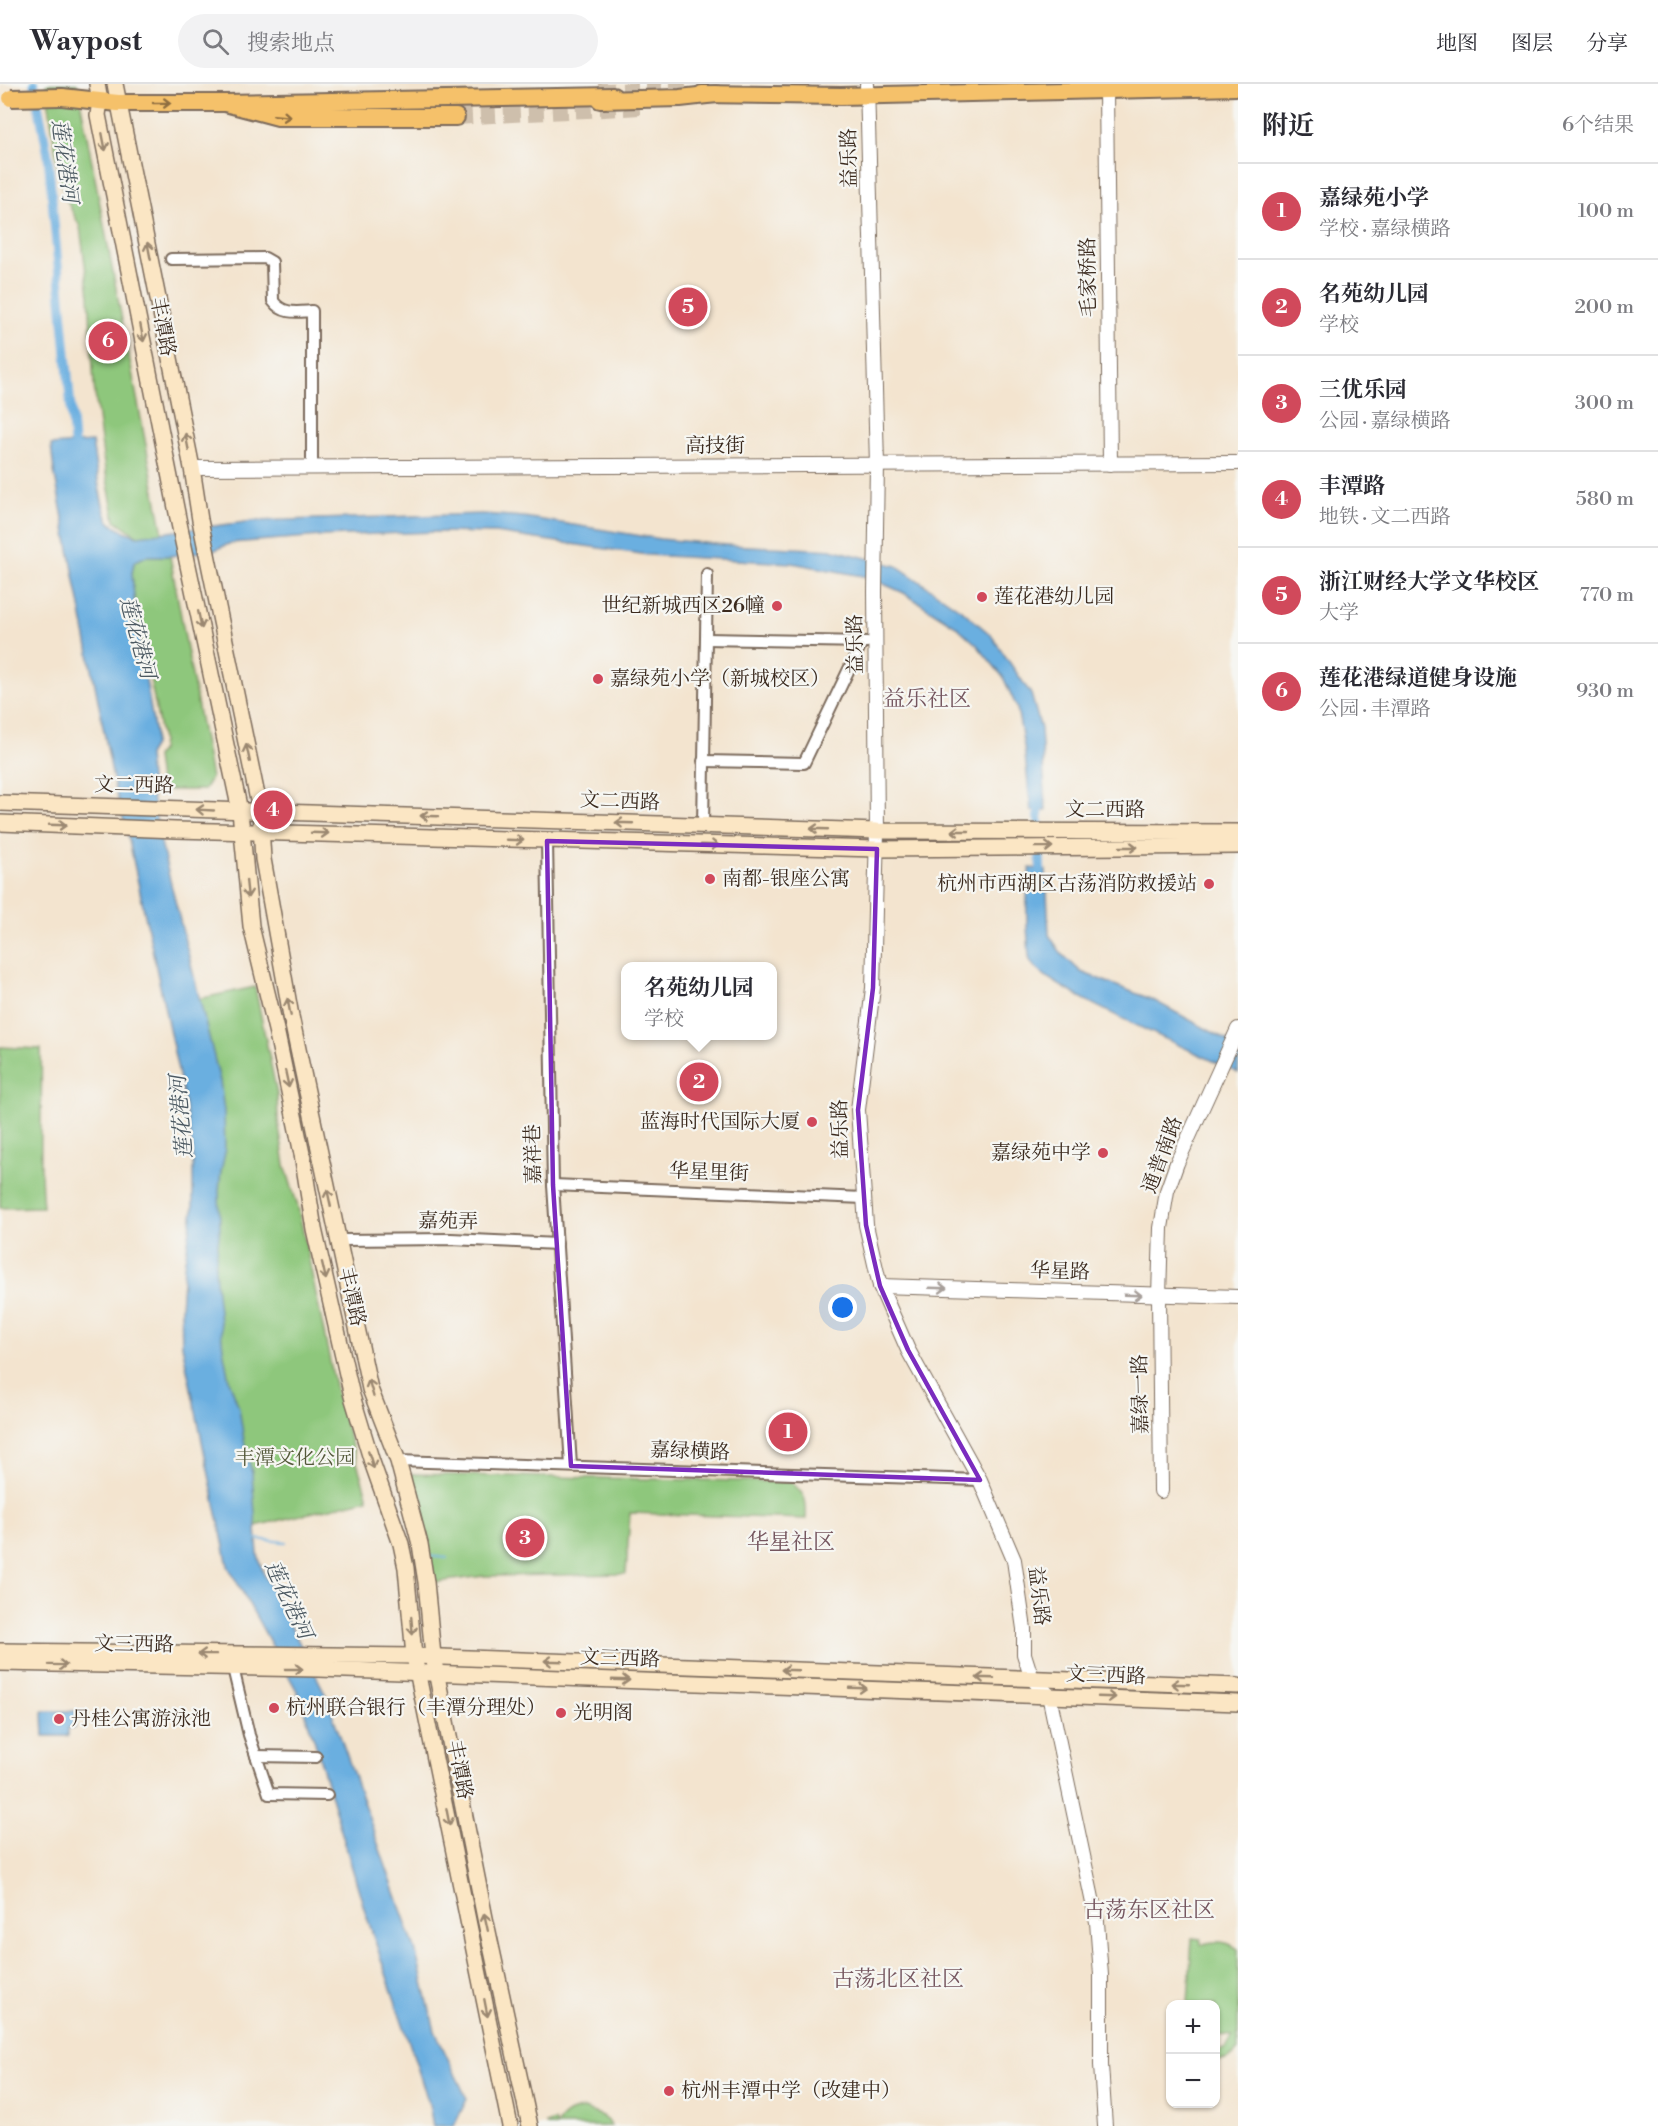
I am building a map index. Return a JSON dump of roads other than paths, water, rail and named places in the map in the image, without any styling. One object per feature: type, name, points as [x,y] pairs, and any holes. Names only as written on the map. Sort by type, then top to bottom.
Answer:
[{"type":"main road","name":"丰潭路","points":[[97,84],[100,101],[98,115],[179,523],[240,811],[251,926],[277,1034],[302,1154],[314,1229],[352,1396],[401,1544],[406,1568],[414,1656],[510,2126]]},
{"type":"main road","name":"丰潭路","points":[[115,84],[192,468],[200,520],[260,810],[263,859],[274,931],[370,1389],[398,1461],[420,1544],[433,1656],[525,2125]]},
{"type":"main road","points":[[6,98],[62,97],[118,103],[225,103],[716,94],[841,96],[867,89],[1238,87]]},
{"type":"main road","points":[[600,100],[680,98],[716,94]]},
{"type":"main road","points":[[225,103],[278,117],[456,117]]},
{"type":"main road","name":"文二西路","points":[[0,803],[877,831],[1238,832]]},
{"type":"main road","name":"文二西路","points":[[0,824],[877,849],[1238,846]]},
{"type":"main road","name":"文三西路","points":[[0,1651],[267,1662],[433,1656],[1238,1686]]},
{"type":"main road","name":"文三西路","points":[[0,1663],[232,1668],[267,1662]]},
{"type":"main road","name":"文三西路","points":[[316,1662],[418,1673],[1238,1703]]},
{"type":"street","name":"益乐路","points":[[867,89],[877,465],[875,592],[869,642],[877,849],[873,988],[858,1110],[866,1225],[880,1286],[908,1350],[980,1480],[1014,1560],[1024,1629],[1024,1654],[1032,1679]]},
{"type":"street","name":"毛家桥路","points":[[1106,89],[1110,464]]},
{"type":"street","points":[[171,259],[265,258],[272,262],[273,301],[276,306],[283,312],[312,312],[312,468]]},
{"type":"street","name":"高技街","points":[[192,468],[1238,463]]},
{"type":"street","points":[[703,826],[707,574]]},
{"type":"street","points":[[703,761],[804,763],[869,642],[706,639]]},
{"type":"street","name":"嘉祥巷","points":[[547,841],[553,1185],[571,1466]]},
{"type":"street","name":"通普南路","points":[[1159,1296],[1161,1228],[1167,1191],[1177,1163],[1235,1035]]},
{"type":"street","name":"华星里街","points":[[553,1185],[864,1198]]},
{"type":"street","name":"嘉苑弄","points":[[339,1240],[451,1239],[557,1244]]},
{"type":"street","name":"华星路","points":[[880,1286],[1238,1298]]},
{"type":"street","name":"嘉绿一路","points":[[1159,1296],[1161,1491]]},
{"type":"street","name":"嘉绿横路","points":[[398,1461],[980,1480]]},
{"type":"street","points":[[232,1668],[249,1736],[269,1794],[327,1795]]},
{"type":"street","points":[[1032,1679],[1049,1695],[1097,1922],[1101,1975],[1101,2065],[1105,2126]]},
{"type":"street","points":[[256,1756],[316,1757]]},
{"type":"water","points":[[92,442],[100,495],[106,515],[115,526],[138,536],[253,521],[483,514],[524,517],[660,539],[835,550],[897,566],[964,612],[991,635],[1031,694],[1041,729],[1046,811],[1031,811],[1024,746],[1017,708],[1003,677],[977,645],[956,626],[904,593],[868,577],[792,563],[648,555],[495,533],[436,532],[321,536],[231,543],[215,550],[170,556],[146,556],[134,562],[132,573],[136,621],[155,734],[154,745],[148,755],[151,792],[163,852],[220,1081],[224,1111],[225,1153],[219,1191],[220,1227],[215,1267],[223,1349],[229,1380],[239,1408],[252,1473],[258,1555],[263,1572],[325,1693],[415,1949],[435,2031],[467,2099],[454,2126],[433,2126],[429,2104],[364,1908],[314,1739],[297,1691],[228,1566],[182,1345],[181,1308],[184,1266],[193,1210],[193,1152],[184,1099],[129,840],[115,789],[54,471],[51,445]]},
{"type":"water","points":[[1030,868],[1046,870],[1049,935],[1061,953],[1081,972],[1153,1000],[1238,1046],[1238,1073],[1091,1003],[1040,972],[1030,960],[1029,955],[1027,905]]},
{"type":"water","name":"丹桂公寓游泳池","points":[[43,1711],[76,1711],[75,1728],[68,1728],[68,1736],[44,1736]]},
{"type":"waterway","name":"莲花港河","points":[[34,84],[48,155],[75,453]]},
{"type":"waterway","points":[[1038,799],[1041,881]]},
{"type":"waterway","points":[[254,1539],[286,1542]]},
{"type":"waterway","points":[[427,1556],[447,1558]]},
{"type":"tunnel","points":[[598,91],[686,90]]},
{"type":"tunnel","points":[[456,117],[641,107]]},
{"type":"place","name":"浙江财经大学文华校区","points":[[688,307]]},
{"type":"place","name":"莲花港绿道健身设施","points":[[108,341]]},
{"type":"place","name":"莲花港幼儿园","points":[[982,597]]},
{"type":"place","name":"世纪新城西区26幢","points":[[777,606]]},
{"type":"place","name":"嘉绿苑小学（新城校区）","points":[[598,679]]},
{"type":"place","name":"丰潭路","points":[[273,810]]},
{"type":"place","name":"南都-银座公寓","points":[[710,879]]},
{"type":"place","name":"杭州市西湖区古荡消防救援站","points":[[1209,884]]},
{"type":"place","name":"名苑幼儿园","points":[[699,1082]]},
{"type":"place","name":"蓝海时代国际大厦","points":[[812,1122]]},
{"type":"place","name":"嘉绿苑中学","points":[[1103,1153]]},
{"type":"place","name":"嘉绿苑小学","points":[[788,1432]]},
{"type":"place","name":"三优乐园","points":[[525,1538]]},
{"type":"place","name":"杭州联合银行（丰潭分理处）","points":[[274,1708]]},
{"type":"place","name":"光明阁","points":[[561,1713]]},
{"type":"place","name":"丹桂公寓游泳池","points":[[59,1719]]},
{"type":"place","name":"杭州丰潭中学（改建中）","points":[[669,2091]]},
{"type":"district","name":"益乐社区","points":[[927,699]]},
{"type":"district","name":"华星社区","points":[[791,1542]]},
{"type":"district","name":"古荡东区社区","points":[[1149,1910]]},
{"type":"district","name":"古荡北区社区","points":[[898,1979]]},
{"type":"park label","name":"丰潭文化公园","points":[[295,1458]]}]
